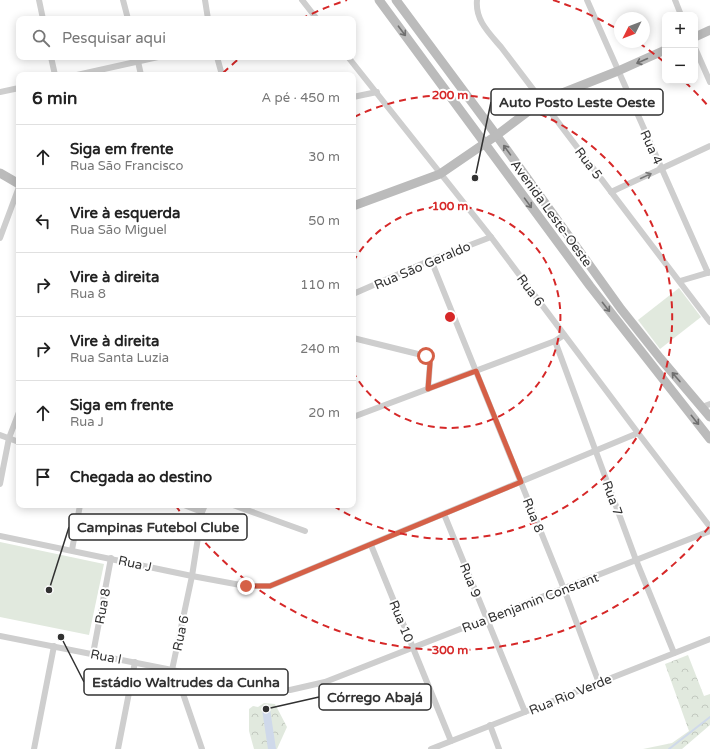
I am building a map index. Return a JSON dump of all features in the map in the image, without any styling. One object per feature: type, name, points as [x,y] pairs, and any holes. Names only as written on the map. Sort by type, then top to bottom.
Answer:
[{"type":"main road","name":"Avenida Leste-Oeste","points":[[378,0],[590,286],[710,439]]},
{"type":"main road","name":"Avenida Leste-Oeste","points":[[396,0],[497,135],[621,310],[660,358],[706,405],[710,418]]},
{"type":"main road","points":[[698,36],[710,30]]},
{"type":"main road","points":[[356,205],[440,174],[497,135],[542,101],[618,71],[662,51]]},
{"type":"main road","points":[[0,173],[16,182]]},
{"type":"street","points":[[39,0],[42,16]]},
{"type":"street","points":[[123,0],[127,16]]},
{"type":"street","points":[[204,0],[207,16]]},
{"type":"street","points":[[302,0],[315,16]]},
{"type":"street","name":"Rua 5","points":[[477,0],[476,8],[483,26],[501,47],[710,322]]},
{"type":"street","name":"Rua 4","points":[[587,0],[661,168],[709,272]]},
{"type":"street","points":[[676,0],[680,12]]},
{"type":"street","points":[[698,55],[710,82]]},
{"type":"street","points":[[52,60],[54,72]]},
{"type":"street","points":[[88,72],[133,60]]},
{"type":"street","points":[[137,60],[140,72]]},
{"type":"street","points":[[218,60],[221,72]]},
{"type":"street","name":"Rua 6","points":[[350,60],[491,237],[638,434],[710,527]]},
{"type":"street","points":[[0,92],[16,89]]},
{"type":"street","points":[[356,96],[377,92]]},
{"type":"street","points":[[611,192],[710,146]]},
{"type":"street","points":[[0,238],[16,195]]},
{"type":"street","name":"Rua São Geraldo","points":[[356,293],[431,260],[491,237]]},
{"type":"street","name":"Rua 8","points":[[431,260],[564,589],[599,683]]},
{"type":"street","points":[[680,281],[709,272]]},
{"type":"street","points":[[356,416],[555,342],[564,334]]},
{"type":"street","points":[[356,339],[426,356],[430,363],[428,389]]},
{"type":"street","name":"Rua 7","points":[[555,342],[636,560],[674,653]]},
{"type":"street","points":[[0,484],[9,438],[16,420]]},
{"type":"street","points":[[371,545],[638,434]]},
{"type":"street","points":[[0,435],[16,441]]},
{"type":"street","points":[[72,550],[79,508]]},
{"type":"street","points":[[192,508],[202,512]]},
{"type":"street","name":"Rua 6","points":[[202,749],[179,682],[172,670],[192,576],[204,508]]},
{"type":"street","points":[[241,508],[305,531]]},
{"type":"street","name":"Rua 9","points":[[444,514],[525,712]]},
{"type":"street","name":"Rua Benjamin Constant","points":[[258,688],[290,690],[325,682],[710,531]]},
{"type":"street","name":"Rua J","points":[[0,536],[246,586],[270,586],[371,545]]},
{"type":"street","name":"Rua 10","points":[[371,545],[451,741]]},
{"type":"street","name":"Rua 8","points":[[93,654],[111,558]]},
{"type":"street","name":"Rua l","points":[[0,636],[258,688]]},
{"type":"street","name":"Rua Rio Verde","points":[[431,749],[710,639]]},
{"type":"street","points":[[34,749],[54,646]]},
{"type":"street","points":[[118,749],[135,662]]},
{"type":"street","points":[[490,725],[499,749]]},
{"type":"green space","points":[[679,288],[701,317],[660,349],[638,320]]},
{"type":"green space","points":[[0,542],[104,564],[89,635],[0,617]]},
{"type":"green space","points":[[688,655],[704,696],[710,694],[710,725],[682,749],[643,749],[672,743],[689,731],[665,664]]},
{"type":"green space","points":[[264,703],[275,704],[287,727],[277,749],[254,749],[249,731],[249,709],[253,706],[258,707]]},
{"type":"waterway","points":[[266,709],[272,749]]},
{"type":"waterway","points":[[669,749],[710,717]]},
{"type":"place","name":"Auto Posto Leste Oeste","points":[[475,178]]},
{"type":"place","name":"Campinas Futebol Clube","points":[[49,590]]},
{"type":"place","name":"Estádio Waltrudes da Cunha","points":[[61,637]]},
{"type":"place","name":"Córrego Abajá","points":[[266,709]]},
{"type":"route","points":[[246,586],[270,586],[521,482],[476,371],[428,389],[430,363],[426,356]]}]
